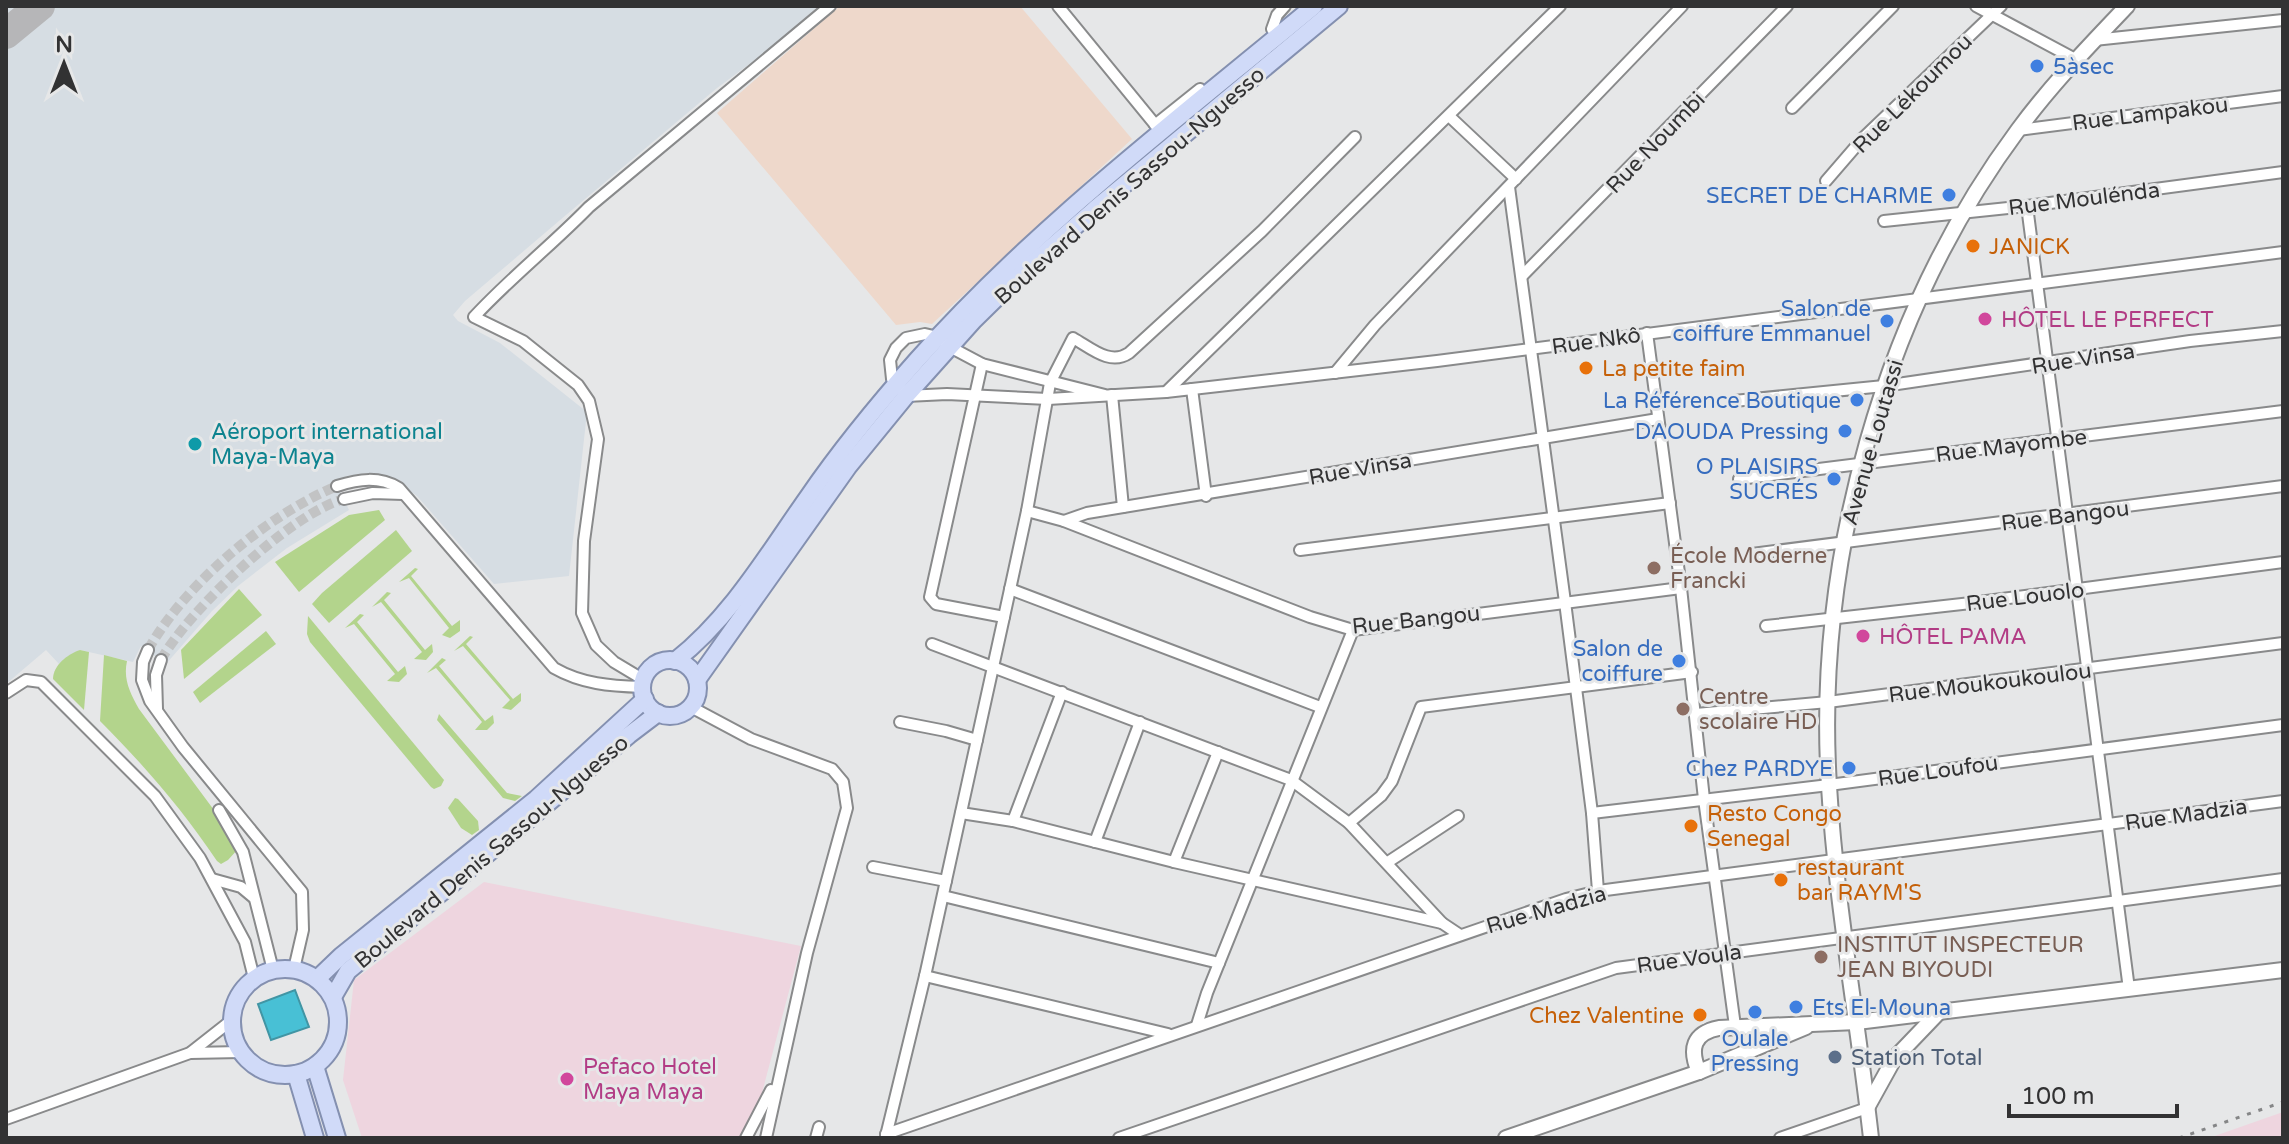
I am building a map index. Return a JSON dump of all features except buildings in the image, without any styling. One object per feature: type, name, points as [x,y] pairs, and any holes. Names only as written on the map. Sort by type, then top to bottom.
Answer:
[{"type":"main road","name":"Boulevard Denis Sassou-Nguesso","points":[[675,661],[710,632],[745,588],[833,461],[944,342],[1016,256],[1158,129],[1275,33],[1314,6]]},
{"type":"main road","name":"Boulevard Denis Sassou-Nguesso","points":[[944,342],[1072,229],[1339,6]]},
{"type":"main road","name":"Avenue Loutassi","points":[[1871,1138],[1829,785],[1828,702],[1834,619],[1843,544],[1861,464],[1884,386],[1919,299],[1964,213],[2018,130],[2075,59],[2127,6]]},
{"type":"main road","name":"Boulevard Denis Sassou-Nguesso","points":[[697,680],[901,390]]},
{"type":"main road","points":[[675,661],[689,667],[697,680],[698,694],[686,712],[672,716],[658,713],[644,689],[649,670],[658,663],[675,661]]},
{"type":"main road","name":"Boulevard Denis Sassou-Nguesso","points":[[317,979],[341,956],[536,799],[644,689]]},
{"type":"main road","name":"Boulevard Denis Sassou-Nguesso","points":[[333,997],[348,971],[658,713]]},
{"type":"main road","points":[[294,969],[317,979],[333,997],[339,1018],[336,1039],[328,1054],[315,1066],[296,1074],[275,1074],[256,1066],[241,1052],[233,1033],[232,1012],[240,993],[254,978],[273,970],[294,969]]},
{"type":"main road","points":[[1699,1072],[1695,1057],[1700,1035],[1706,1030],[1735,1026],[1857,1022],[2283,970]]},
{"type":"main road","points":[[1867,1108],[1894,1059],[1940,1012]]},
{"type":"main road","points":[[1506,1138],[1699,1072],[1811,1024]]},
{"type":"main road","points":[[315,1066],[337,1138]]},
{"type":"main road","points":[[296,1074],[315,1138]]},
{"type":"street","points":[[644,689],[596,645],[582,613],[584,541],[598,439],[589,401],[578,385],[523,341],[474,317],[505,283],[558,240],[589,207],[830,6]]},
{"type":"street","points":[[1058,6],[1158,129]]},
{"type":"street","points":[[1275,33],[1277,15],[1285,6]]},
{"type":"street","points":[[1166,392],[1560,6]]},
{"type":"street","points":[[1335,373],[1375,325],[1682,6]]},
{"type":"street","name":"Rue Noumbi","points":[[1522,276],[1787,6]]},
{"type":"street","points":[[1792,108],[1893,6]]},
{"type":"street","points":[[1976,6],[2075,59]]},
{"type":"street","name":"Rue Lékoumou","points":[[1826,181],[1864,137],[2001,6]]},
{"type":"street","points":[[2092,40],[2283,20]]},
{"type":"street","name":"Rue Lampakou","points":[[2018,130],[2283,96]]},
{"type":"street","points":[[1449,116],[1512,183],[1541,437],[1592,813],[1598,891]]},
{"type":"street","points":[[886,1136],[925,976],[1004,617],[1050,383],[1073,338],[1109,358],[1118,359],[1129,353],[1262,231],[1355,137]]},
{"type":"street","name":"Rue Moulénda","points":[[1884,221],[2027,206],[2283,172]]},
{"type":"street","points":[[2027,206],[2129,989]]},
{"type":"street","name":"Rue Nkô","points":[[901,390],[1048,399],[1166,392],[1530,349],[2283,252]]},
{"type":"street","name":"Rue Vinsa","points":[[1734,401],[1884,386],[2190,341],[2283,331]]},
{"type":"street","points":[[1647,333],[1692,672],[1704,799],[1717,876],[1723,953],[1735,1026]]},
{"type":"street","points":[[901,390],[890,366],[892,353],[900,343],[918,334],[944,342],[982,364],[1109,395],[1123,507]]},
{"type":"street","points":[[982,364],[930,597],[936,604],[1004,617]]},
{"type":"street","points":[[1192,389],[1206,496]]},
{"type":"street","name":"Rue Mayombe","points":[[1739,479],[2283,411]]},
{"type":"street","name":"Rue Vinsa","points":[[1064,521],[1087,513],[1206,496],[1658,419]]},
{"type":"street","points":[[337,486],[362,479],[390,483],[403,494],[554,668],[569,677],[644,689]]},
{"type":"street","name":"Rue Bangou","points":[[1752,554],[2283,486]]},
{"type":"street","points":[[344,499],[373,493],[403,494]]},
{"type":"street","points":[[1300,550],[1670,503]]},
{"type":"street","name":"Rue Bangou","points":[[1027,511],[1064,521],[1281,606],[1353,630],[1681,588]]},
{"type":"street","name":"Rue Louolo","points":[[1766,626],[2077,590],[2283,562]]},
{"type":"street","points":[[1010,589],[1320,707]]},
{"type":"street","points":[[1197,1025],[1291,780],[1353,630]]},
{"type":"street","name":"Rue Moukoukoulou","points":[[1696,714],[1828,702],[2283,643]]},
{"type":"street","points":[[932,644],[1291,780],[1349,823],[1442,923],[1460,935]]},
{"type":"street","points":[[148,650],[143,662],[142,685],[158,713],[302,892],[303,930],[294,969]]},
{"type":"street","points":[[158,713],[156,675],[161,660]]},
{"type":"street","points":[[1349,823],[1381,796],[1392,781],[1421,707],[1692,672]]},
{"type":"street","points":[[6,693],[26,680],[41,682],[155,796],[212,879],[245,942],[254,978]]},
{"type":"street","points":[[1013,821],[1062,692]]},
{"type":"street","points":[[691,707],[751,739],[824,765],[838,774],[846,794],[847,808],[807,953],[766,1138]]},
{"type":"street","points":[[900,722],[977,740]]},
{"type":"street","points":[[1095,842],[1140,722]]},
{"type":"street","name":"Rue Loufou","points":[[1592,813],[2283,725]]},
{"type":"street","points":[[1174,862],[1218,752]]},
{"type":"street","name":"Rue Madzia","points":[[886,1136],[1170,1034],[1566,899],[1598,891],[2283,801]]},
{"type":"street","points":[[219,810],[243,852],[273,970]]},
{"type":"street","points":[[961,813],[1013,821],[1174,862],[1442,923]]},
{"type":"street","points":[[1388,862],[1458,816]]},
{"type":"street","points":[[873,867],[946,881]]},
{"type":"street","points":[[212,879],[241,887],[254,898]]},
{"type":"street","name":"Rue Voula","points":[[1119,1138],[1616,968],[2283,879]]},
{"type":"street","points":[[943,896],[1219,963]]},
{"type":"street","points":[[925,976],[1170,1034]]},
{"type":"street","points":[[6,1119],[190,1053],[232,1020]]},
{"type":"street","points":[[190,1053],[241,1052]]},
{"type":"street","points":[[746,1138],[778,1076]]},
{"type":"street","points":[[1780,1138],[1867,1108]]},
{"type":"shaded area","name":"Aéroport international Maya-Maya","points":[[6,6],[819,6],[566,215],[465,301],[453,315],[458,321],[500,343],[587,412],[569,576],[494,584],[417,496],[383,476],[368,473],[347,476],[336,483],[349,510],[287,548],[238,586],[166,664],[141,646],[133,662],[80,650],[59,664],[46,650],[6,684]]},
{"type":"shaded area","points":[[840,6],[1020,6],[1132,139],[932,324],[896,325],[717,113]]},
{"type":"shaded area","points":[[484,882],[801,946],[763,1089],[754,1138],[362,1138],[343,1080],[354,980]]},
{"type":"shaded area","points":[[2283,1112],[2283,1138],[2209,1138]]},
{"type":"green space","points":[[379,510],[385,520],[299,592],[275,562],[349,515]]},
{"type":"green space","points":[[396,530],[412,551],[329,623],[312,604]]},
{"type":"green space","points":[[415,568],[418,569],[411,576],[452,626],[460,620],[460,631],[450,638],[442,635],[449,628],[409,578],[399,582]]},
{"type":"green space","points":[[239,589],[262,615],[184,679],[181,650]]},
{"type":"green space","points":[[387,592],[391,593],[384,600],[425,650],[432,644],[433,652],[426,660],[414,659],[422,652],[381,602],[372,607]]},
{"type":"green space","points":[[360,614],[364,615],[357,622],[398,672],[405,666],[407,674],[399,682],[387,681],[395,674],[354,624],[345,628]]},
{"type":"green space","points":[[308,616],[444,780],[441,786],[431,787],[310,642]]},
{"type":"green space","points":[[266,631],[276,644],[200,703],[193,692]]},
{"type":"green space","points":[[470,636],[473,637],[466,644],[513,699],[521,693],[521,701],[511,710],[502,708],[510,700],[463,646],[454,651]]},
{"type":"green space","points":[[80,650],[89,652],[84,710],[53,679],[62,661]]},
{"type":"green space","points":[[104,655],[127,661],[128,686],[139,709],[231,833],[238,849],[228,860],[221,864],[217,861],[162,788],[100,721]]},
{"type":"green space","points":[[442,658],[446,660],[439,666],[485,721],[493,715],[494,723],[487,730],[475,730],[482,722],[436,668],[427,673]]},
{"type":"green space","points":[[439,714],[507,793],[522,796],[515,801],[503,798],[437,720]]},
{"type":"green space","points":[[455,798],[478,821],[479,830],[472,835],[461,828],[448,808]]},
{"type":"water","points":[[295,990],[309,1027],[271,1040],[258,1004]]},
{"type":"taxiway","points":[[6,34],[40,6]]},
{"type":"tunnel","points":[[148,650],[183,601],[230,554],[283,515],[337,486]]},
{"type":"tunnel","points":[[161,660],[193,617],[242,567],[297,523],[344,499]]},
{"type":"railway","points":[[2179,1138],[2283,1102]]},
{"type":"place","name":"5àsec","points":[[2037,66]]},
{"type":"place","name":"SECRET DE CHARME","points":[[1949,195]]},
{"type":"place","name":"JANICK","points":[[1973,246]]},
{"type":"place","name":"HÔTEL LE PERFECT","points":[[1985,319]]},
{"type":"place","name":"Salon de coiffure Emmanuel","points":[[1887,321]]},
{"type":"place","name":"La petite faim","points":[[1586,368]]},
{"type":"place","name":"La Référence Boutique","points":[[1857,400]]},
{"type":"place","name":"DAOUDA Pressing","points":[[1845,431]]},
{"type":"place","name":"Aéroport international Maya-Maya","points":[[195,444]]},
{"type":"place","name":"O PLAISIRS SUCRÉS","points":[[1834,479]]},
{"type":"place","name":"École Moderne Francki","points":[[1654,568]]},
{"type":"place","name":"HÔTEL PAMA","points":[[1863,636]]},
{"type":"place","name":"Salon de coiffure","points":[[1679,661]]},
{"type":"place","name":"Centre scolaire HD","points":[[1683,709]]},
{"type":"place","name":"Chez PARDYE","points":[[1849,768]]},
{"type":"place","name":"Resto Congo Senegal","points":[[1691,826]]},
{"type":"place","name":"restaurant bar RAYM'S","points":[[1781,880]]},
{"type":"place","name":"INSTITUT INSPECTEUR JEAN BIYOUDI","points":[[1821,957]]},
{"type":"place","name":"Ets El-Mouna","points":[[1796,1007]]},
{"type":"place","name":"Oulale Pressing","points":[[1755,1012]]},
{"type":"place","name":"Chez Valentine","points":[[1700,1015]]},
{"type":"place","name":"Station Total","points":[[1835,1057]]},
{"type":"place","name":"Pefaco Hotel Maya Maya","points":[[567,1079]]}]
